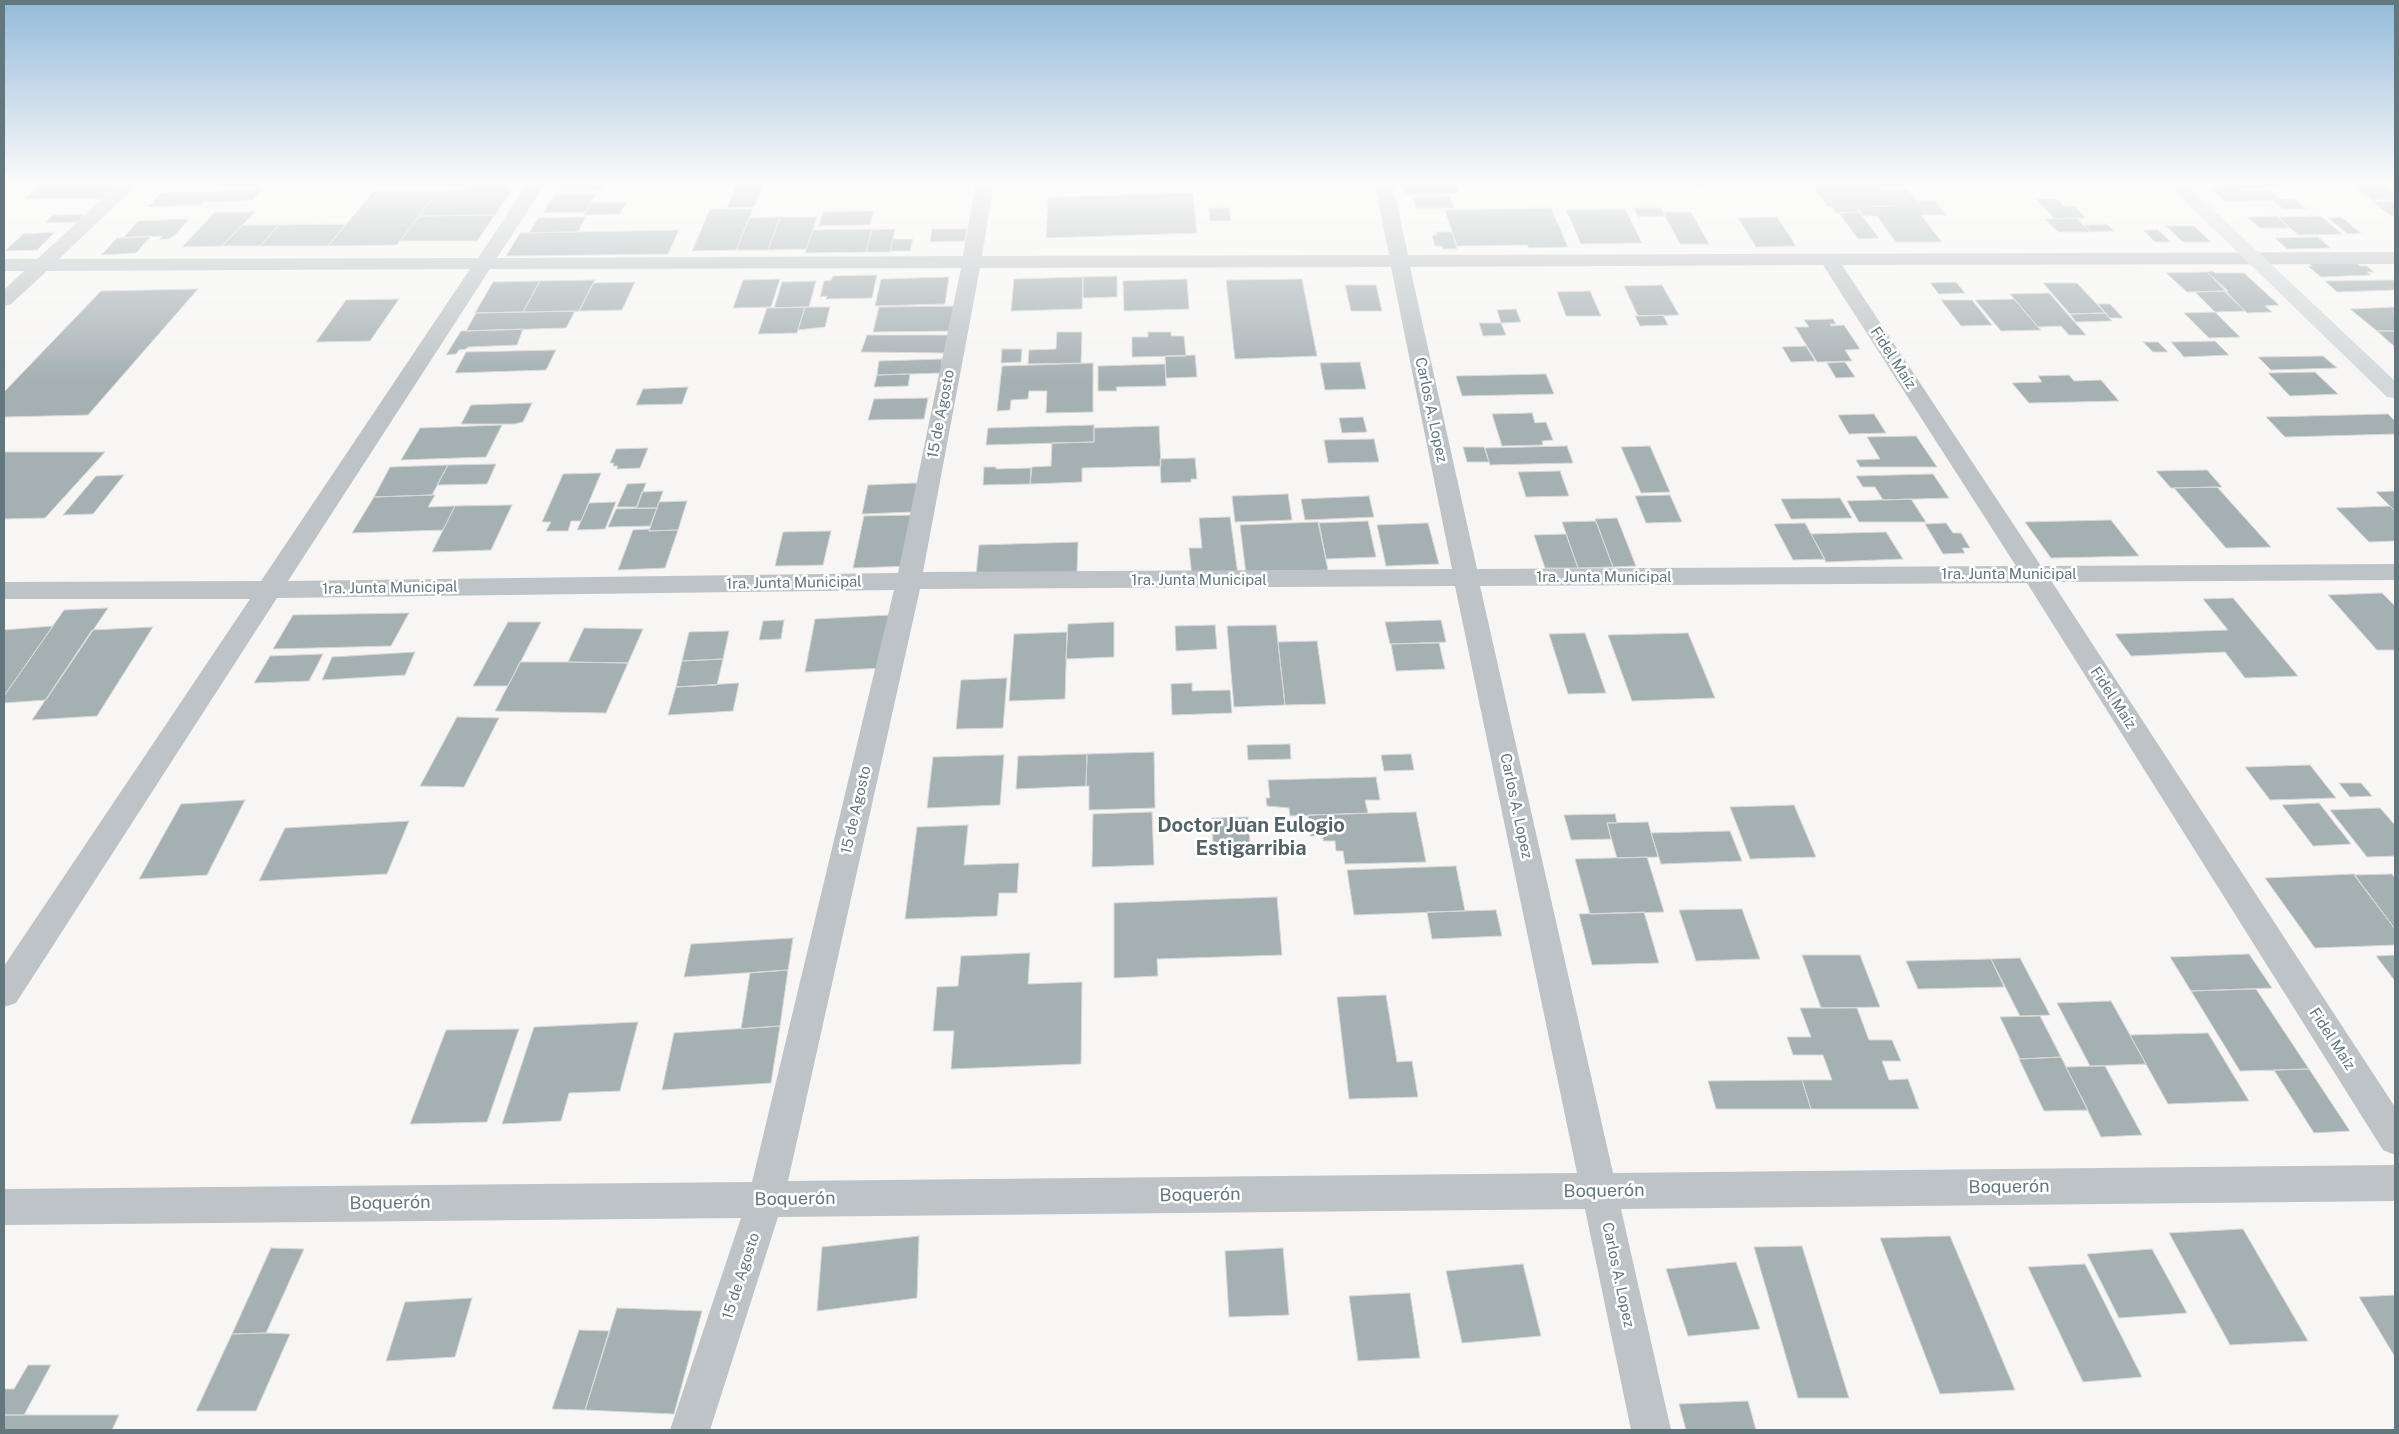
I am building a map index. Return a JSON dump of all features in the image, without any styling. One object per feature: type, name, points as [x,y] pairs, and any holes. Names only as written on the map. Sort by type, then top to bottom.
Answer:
[{"type":"main road","points":[[2244,248],[2395,392]]},
{"type":"street","points":[[4,300],[60,248]]},
{"type":"street","points":[[4,993],[495,248]]},
{"type":"street","name":"15 de Agosto","points":[[690,1430],[766,1199],[909,581],[974,248]]},
{"type":"street","name":"Carlos A. Lopez","points":[[1398,248],[1466,578],[1651,1430]]},
{"type":"street","points":[[4,265],[2395,258]]},
{"type":"street","name":"Fidel Maíz","points":[[1828,259],[2034,574],[2395,1138]]},
{"type":"street","name":"1ra. Junta Municipal","points":[[4,590],[268,590],[909,581],[2395,572]]},
{"type":"street","name":"Boquerón","points":[[4,1207],[2395,1183]]},
{"type":"building","points":[[8,248],[39,248],[37,250],[5,251]]},
{"type":"building","points":[[108,248],[140,248],[136,253],[101,255]]},
{"type":"building","points":[[511,248],[671,248],[668,254],[506,256]]},
{"type":"building","points":[[693,248],[737,248],[736,250],[692,251]]},
{"type":"building","points":[[737,248],[769,248],[768,250],[736,250]]},
{"type":"building","points":[[769,248],[806,248],[806,249],[768,250]]},
{"type":"building","points":[[807,248],[867,248],[866,252],[805,253]]},
{"type":"building","points":[[867,248],[891,248],[890,252],[866,252]]},
{"type":"building","points":[[891,248],[911,248],[910,251],[890,251]]},
{"type":"building","points":[[2286,248],[2331,248],[2287,249]]},
{"type":"building","points":[[2353,260],[2360,266],[2367,266],[2374,272],[2367,272],[2371,275],[2321,277],[2308,266],[2312,266],[2307,261]]},
{"type":"building","points":[[2213,271],[2215,273],[2244,273],[2279,305],[2265,306],[2272,312],[2247,313],[2207,272]]},
{"type":"building","points":[[2207,272],[2228,291],[2187,292],[2166,273]]},
{"type":"building","points":[[877,275],[872,298],[826,299],[827,296],[820,297],[824,281],[831,280],[833,276]]},
{"type":"building","points":[[1117,276],[1117,297],[1083,298],[1083,277]]},
{"type":"building","points":[[949,277],[945,304],[875,306],[881,279]]},
{"type":"building","points":[[1083,277],[1082,309],[1011,311],[1014,279]]},
{"type":"building","points":[[780,279],[771,307],[733,308],[743,280]]},
{"type":"building","points":[[1187,279],[1189,309],[1124,311],[1123,281]]},
{"type":"building","points":[[1302,279],[1317,356],[1235,359],[1226,280]]},
{"type":"building","points":[[595,280],[579,311],[523,312],[540,281]]},
{"type":"building","points":[[2395,280],[2395,290],[2337,292],[2325,281]]},
{"type":"building","points":[[540,281],[523,312],[475,313],[493,282]]},
{"type":"building","points":[[816,281],[809,307],[774,308],[782,282]]},
{"type":"building","points":[[635,282],[622,310],[579,311],[593,283]]},
{"type":"building","points":[[1956,282],[1965,293],[1939,294],[1930,283]]},
{"type":"building","points":[[2043,283],[2077,283],[2105,313],[2070,314]]},
{"type":"building","points":[[1345,285],[1376,285],[1382,311],[1351,311]]},
{"type":"building","points":[[1662,285],[1679,315],[1638,316],[1624,286]]},
{"type":"building","points":[[198,289],[88,415],[4,417],[4,392],[101,291]]},
{"type":"building","points":[[1590,291],[1601,316],[1566,316],[1557,292]]},
{"type":"building","points":[[2224,291],[2245,311],[2215,312],[2195,292]]},
{"type":"building","points":[[2049,293],[2086,335],[2069,335],[2061,326],[2038,327],[2010,294]]},
{"type":"building","points":[[399,299],[370,341],[316,342],[346,300]]},
{"type":"building","points":[[2014,299],[2041,330],[2001,331],[1975,300]]},
{"type":"building","points":[[1941,300],[1972,300],[1992,325],[1961,326]]},
{"type":"building","points":[[2098,304],[2110,304],[2123,318],[2110,318]]},
{"type":"building","points":[[959,306],[954,331],[873,332],[879,307]]},
{"type":"building","points":[[805,307],[830,307],[825,327],[798,330]]},
{"type":"building","points":[[805,307],[797,333],[758,334],[767,308]]},
{"type":"building","points":[[2394,307],[2395,331],[2377,331],[2350,309]]},
{"type":"building","points":[[1516,309],[1521,322],[1501,323],[1497,310]]},
{"type":"building","points":[[575,311],[566,328],[466,331],[476,313]]},
{"type":"building","points":[[2215,312],[2240,337],[2209,338],[2184,313]]},
{"type":"building","points":[[2105,313],[2112,321],[2076,322],[2070,314]]},
{"type":"building","points":[[1663,315],[1668,325],[1640,326],[1635,316]]},
{"type":"building","points":[[1833,319],[1836,324],[1830,324],[1831,326],[1844,325],[1860,349],[1845,350],[1852,361],[1817,362],[1795,327],[1809,327],[1804,320]]},
{"type":"building","points":[[1479,323],[1501,323],[1506,335],[1483,336]]},
{"type":"building","points":[[523,329],[517,345],[468,347],[459,350],[456,354],[446,355],[461,331]]},
{"type":"building","points":[[2377,331],[2395,331],[2395,347]]},
{"type":"building","points":[[1057,332],[1082,332],[1081,363],[1028,364],[1029,350],[1056,349]]},
{"type":"building","points":[[1148,332],[1171,332],[1171,336],[1184,336],[1186,356],[1132,357],[1132,337],[1148,337]]},
{"type":"building","points":[[867,335],[949,335],[945,353],[861,352]]},
{"type":"building","points":[[2215,341],[2229,355],[2184,357],[2171,342]]},
{"type":"building","points":[[2143,342],[2158,342],[2168,352],[2153,352]]},
{"type":"building","points":[[1806,346],[1815,361],[1791,362],[1782,347]]},
{"type":"building","points":[[1002,349],[1022,349],[1021,362],[1001,363]]},
{"type":"building","points":[[556,350],[546,370],[455,373],[466,352]]},
{"type":"building","points":[[1195,355],[1197,377],[1166,378],[1165,356]]},
{"type":"building","points":[[2323,356],[2337,368],[2271,370],[2258,357]]},
{"type":"building","points":[[942,359],[941,373],[877,375],[879,361]]},
{"type":"building","points":[[1360,362],[1366,389],[1325,390],[1320,363]]},
{"type":"building","points":[[1845,362],[1855,377],[1836,378],[1827,363]]},
{"type":"building","points":[[1093,363],[1093,412],[1046,413],[1047,391],[1029,391],[1028,399],[1011,400],[1010,410],[997,411],[1002,366]]},
{"type":"building","points":[[1165,364],[1166,386],[1116,387],[1117,391],[1098,391],[1098,366]]},
{"type":"building","points":[[2315,372],[2338,394],[2290,396],[2268,373]]},
{"type":"building","points":[[910,374],[908,386],[874,387],[877,375]]},
{"type":"building","points":[[1546,374],[1554,394],[1462,396],[1456,376]]},
{"type":"building","points":[[2069,375],[2074,381],[2101,380],[2119,401],[2029,403],[2012,383],[2042,382],[2038,376]]},
{"type":"building","points":[[688,387],[682,404],[636,405],[643,389]]},
{"type":"building","points":[[928,398],[924,419],[868,420],[874,399]]},
{"type":"building","points":[[532,403],[523,422],[514,424],[461,424],[471,405]]},
{"type":"building","points":[[1532,413],[1535,423],[1546,422],[1553,440],[1542,441],[1543,445],[1502,446],[1492,414]]},
{"type":"building","points":[[1874,414],[1886,433],[1849,434],[1838,415]]},
{"type":"building","points":[[2388,414],[2395,421],[2395,434],[2285,437],[2266,417]]},
{"type":"building","points":[[1363,417],[1367,432],[1342,433],[1339,418]]},
{"type":"building","points":[[502,425],[486,457],[401,460],[420,428]]},
{"type":"building","points":[[1094,425],[1094,442],[986,445],[988,428]]},
{"type":"building","points":[[1159,426],[1161,466],[1082,468],[1082,482],[1030,484],[1032,467],[1051,466],[1052,443],[1094,442],[1094,428]]},
{"type":"building","points":[[1916,436],[1937,467],[1860,467],[1856,460],[1880,459],[1867,437]]},
{"type":"building","points":[[1374,439],[1379,462],[1328,463],[1324,440]]},
{"type":"building","points":[[1567,446],[1573,463],[1490,465],[1485,448]]},
{"type":"building","points":[[1650,446],[1670,492],[1641,493],[1621,447]]},
{"type":"building","points":[[1463,447],[1484,447],[1489,462],[1467,462]]},
{"type":"building","points":[[648,448],[640,468],[617,469],[618,466],[613,466],[614,463],[610,463],[616,449]]},
{"type":"building","points":[[4,452],[105,452],[45,518],[4,519]]},
{"type":"building","points":[[1195,458],[1197,479],[1191,479],[1191,482],[1161,483],[1160,459]]},
{"type":"building","points":[[496,464],[487,484],[437,485],[448,465]]},
{"type":"building","points":[[448,465],[432,495],[374,497],[390,467]]},
{"type":"building","points":[[984,467],[996,467],[996,469],[1031,468],[1030,484],[983,485]]},
{"type":"building","points":[[2207,470],[2222,487],[2171,488],[2156,471]]},
{"type":"building","points":[[1560,471],[1569,496],[1526,497],[1518,472]]},
{"type":"building","points":[[601,473],[581,521],[571,521],[568,531],[546,531],[551,522],[542,522],[563,474]]},
{"type":"building","points":[[1933,474],[1949,498],[1883,500],[1875,487],[1863,487],[1856,476]]},
{"type":"building","points":[[124,475],[93,514],[63,515],[96,476]]},
{"type":"building","points":[[646,483],[637,507],[617,507],[627,484]]},
{"type":"building","points":[[917,483],[913,512],[862,514],[868,485]]},
{"type":"building","points":[[2217,487],[2271,547],[2226,548],[2174,488]]},
{"type":"building","points":[[663,491],[657,508],[636,508],[642,492]]},
{"type":"building","points":[[2395,491],[2395,511],[2376,492]]},
{"type":"building","points":[[1288,494],[1292,520],[1235,522],[1232,496]]},
{"type":"building","points":[[435,495],[428,507],[455,506],[443,530],[352,533],[374,497]]},
{"type":"building","points":[[1670,495],[1682,522],[1646,523],[1635,496]]},
{"type":"building","points":[[1369,496],[1374,517],[1305,520],[1301,499]]},
{"type":"building","points":[[1840,498],[1852,518],[1791,519],[1781,499]]},
{"type":"building","points":[[1911,499],[1926,522],[1859,522],[1847,501]]},
{"type":"building","points":[[687,501],[678,530],[649,531],[659,502]]},
{"type":"building","points":[[616,502],[605,529],[577,530],[589,503]]},
{"type":"building","points":[[512,505],[491,550],[432,552],[455,506]]},
{"type":"building","points":[[2390,506],[2395,511],[2395,541],[2369,542],[2336,508]]},
{"type":"building","points":[[657,508],[650,526],[608,527],[616,509]]},
{"type":"building","points":[[917,515],[909,566],[853,568],[864,516]]},
{"type":"building","points":[[1230,517],[1238,575],[1192,577],[1189,548],[1202,548],[1199,518]]},
{"type":"building","points":[[1617,518],[1636,566],[1613,567],[1595,519]]},
{"type":"building","points":[[2111,520],[2139,556],[2051,558],[2025,522]]},
{"type":"building","points":[[1368,521],[1376,557],[1326,559],[1319,523]]},
{"type":"building","points":[[1596,521],[1613,567],[1578,568],[1562,522]]},
{"type":"building","points":[[1318,522],[1328,570],[1246,574],[1240,525]]},
{"type":"building","points":[[1428,523],[1439,564],[1386,566],[1377,525]]},
{"type":"building","points":[[1805,523],[1825,559],[1793,560],[1774,524]]},
{"type":"building","points":[[1946,523],[1953,533],[1961,533],[1970,548],[1962,548],[1965,553],[1943,554],[1925,524]]},
{"type":"building","points":[[649,529],[649,531],[678,530],[665,568],[618,570],[633,530]]},
{"type":"building","points":[[831,531],[823,565],[775,566],[783,532]]},
{"type":"building","points":[[1886,532],[1903,559],[1826,562],[1811,534]]},
{"type":"building","points":[[1566,534],[1578,568],[1545,568],[1534,535]]},
{"type":"building","points":[[1078,542],[1077,572],[976,576],[979,545]]},
{"type":"building","points":[[2382,593],[2395,606],[2395,650],[2377,650],[2328,595]]},
{"type":"building","points":[[2233,598],[2298,676],[2245,678],[2225,652],[2131,656],[2115,634],[2228,630],[2203,599]]},
{"type":"building","points":[[108,608],[46,700],[4,703],[4,696],[64,610]]},
{"type":"building","points":[[409,613],[391,646],[273,649],[293,615]]},
{"type":"building","points":[[890,615],[884,668],[805,672],[815,619]]},
{"type":"building","points":[[784,620],[781,639],[759,640],[763,621]]},
{"type":"building","points":[[1441,620],[1446,642],[1390,644],[1385,622]]},
{"type":"building","points":[[508,622],[541,622],[508,686],[473,686]]},
{"type":"building","points":[[1114,622],[1114,657],[1066,659],[1068,624]]},
{"type":"building","points":[[1215,625],[1217,649],[1176,651],[1175,626]]},
{"type":"building","points":[[1276,625],[1285,705],[1234,707],[1227,626]]},
{"type":"building","points":[[53,626],[4,696],[4,630]]},
{"type":"building","points":[[153,627],[97,716],[32,720],[92,630]]},
{"type":"building","points":[[584,628],[643,629],[628,663],[568,662]]},
{"type":"building","points":[[729,631],[723,659],[682,661],[689,632]]},
{"type":"building","points":[[1067,632],[1065,699],[1009,701],[1014,634]]},
{"type":"building","points":[[1585,633],[1606,693],[1568,694],[1549,634]]},
{"type":"building","points":[[1688,633],[1715,698],[1632,701],[1608,635]]},
{"type":"building","points":[[1317,641],[1326,704],[1285,705],[1278,642]]},
{"type":"building","points":[[1439,643],[1445,669],[1396,671],[1391,644]]},
{"type":"building","points":[[415,652],[405,675],[322,680],[332,657]]},
{"type":"building","points":[[323,654],[309,681],[254,683],[270,656]]},
{"type":"building","points":[[723,659],[717,685],[676,687],[682,661]]},
{"type":"building","points":[[520,662],[628,663],[606,713],[495,711]]},
{"type":"building","points":[[1007,678],[1003,728],[956,729],[961,680]]},
{"type":"building","points":[[739,683],[733,711],[668,715],[676,687]]},
{"type":"building","points":[[1192,683],[1192,691],[1230,690],[1232,713],[1172,715],[1171,684]]},
{"type":"building","points":[[457,717],[499,718],[464,787],[420,786]]},
{"type":"building","points":[[1290,744],[1291,759],[1248,760],[1247,745]]},
{"type":"building","points":[[1154,752],[1155,808],[1089,810],[1089,786],[1086,786],[1087,754]]},
{"type":"building","points":[[1087,754],[1086,786],[1016,789],[1018,756]]},
{"type":"building","points":[[1411,754],[1414,770],[1384,771],[1381,755]]},
{"type":"building","points":[[1004,755],[1000,805],[927,808],[933,757]]},
{"type":"building","points":[[2310,765],[2336,798],[2270,800],[2245,767]]},
{"type":"building","points":[[1376,777],[1380,800],[1365,800],[1368,813],[1290,816],[1289,808],[1267,806],[1266,798],[1270,798],[1268,780]]},
{"type":"building","points":[[2339,783],[2361,783],[2372,796],[2350,797]]},
{"type":"building","points":[[245,800],[207,875],[139,879],[181,804]]},
{"type":"building","points":[[2319,803],[2351,844],[2313,846],[2282,805]]},
{"type":"building","points":[[1794,805],[1816,857],[1750,859],[1730,807]]},
{"type":"building","points":[[2380,808],[2395,825],[2395,856],[2367,857],[2330,810]]},
{"type":"building","points":[[1152,812],[1154,865],[1092,867],[1093,814]]},
{"type":"building","points":[[1416,812],[1426,862],[1345,864],[1343,851],[1336,851],[1335,841],[1323,841],[1323,836],[1310,836],[1308,815]]},
{"type":"building","points":[[1615,814],[1617,823],[1607,823],[1611,839],[1571,840],[1564,815]]},
{"type":"building","points":[[1248,817],[1250,843],[1213,844],[1212,818]]},
{"type":"building","points":[[409,821],[387,874],[259,881],[285,828]]},
{"type":"building","points":[[1648,822],[1658,857],[1617,858],[1607,823]]},
{"type":"building","points":[[968,825],[964,865],[1019,863],[1017,893],[999,893],[997,916],[905,919],[917,827]]},
{"type":"building","points":[[1730,831],[1742,861],[1661,864],[1651,833]]},
{"type":"building","points":[[1647,857],[1664,912],[1590,914],[1575,859]]},
{"type":"building","points":[[1456,866],[1465,911],[1354,915],[1347,870]]},
{"type":"building","points":[[2354,874],[2395,929],[2395,945],[2315,948],[2265,878]]},
{"type":"building","points":[[2392,874],[2395,878],[2395,929],[2354,875]]},
{"type":"building","points":[[1277,897],[1282,955],[1157,959],[1158,976],[1114,978],[1114,903]]},
{"type":"building","points":[[1742,909],[1760,959],[1696,961],[1679,910]]},
{"type":"building","points":[[1496,910],[1502,936],[1432,939],[1427,912]]},
{"type":"building","points":[[1644,912],[1659,963],[1592,965],[1579,914]]},
{"type":"building","points":[[793,938],[788,970],[684,977],[691,944]]},
{"type":"building","points":[[1030,953],[1028,984],[1082,982],[1081,1064],[951,1069],[954,1031],[933,1031],[937,987],[958,986],[961,956]]},
{"type":"building","points":[[2249,954],[2272,988],[2191,991],[2170,957]]},
{"type":"building","points":[[1802,955],[1860,955],[1880,1007],[1821,1008]]},
{"type":"building","points":[[2395,955],[2395,981],[2376,956]]},
{"type":"building","points":[[2020,958],[2050,1015],[2020,1016],[1991,959]]},
{"type":"building","points":[[1991,959],[2004,987],[1918,989],[1906,961]]},
{"type":"building","points":[[788,970],[780,1026],[741,1029],[750,973]]},
{"type":"building","points":[[2256,989],[2309,1069],[2240,1071],[2191,991]]},
{"type":"building","points":[[1386,995],[1397,1062],[1412,1061],[1418,1097],[1349,1099],[1337,997]]},
{"type":"building","points":[[2111,1001],[2146,1064],[2090,1066],[2057,1003]]},
{"type":"building","points":[[1800,1008],[1857,1008],[1869,1040],[1892,1040],[1901,1061],[1882,1061],[1889,1080],[1908,1079],[1919,1109],[1811,1109],[1802,1080],[1832,1080],[1823,1055],[1793,1055],[1787,1037],[1811,1037]]},
{"type":"building","points":[[2040,1016],[2061,1057],[2020,1059],[2000,1017]]},
{"type":"building","points":[[638,1022],[620,1091],[569,1093],[561,1121],[502,1124],[534,1027]]},
{"type":"building","points":[[780,1026],[771,1083],[662,1090],[674,1033]]},
{"type":"building","points":[[519,1029],[487,1122],[410,1124],[446,1030]]},
{"type":"building","points":[[2208,1033],[2249,1101],[2168,1104],[2130,1035]]},
{"type":"building","points":[[2061,1057],[2088,1110],[2044,1111],[2019,1059]]},
{"type":"building","points":[[2105,1066],[2142,1135],[2101,1137],[2066,1067]]},
{"type":"building","points":[[2309,1069],[2350,1131],[2314,1133],[2274,1070]]},
{"type":"building","points":[[1802,1080],[1811,1109],[1716,1109],[1708,1081]]},
{"type":"building","points":[[2243,1229],[2308,1341],[2230,1345],[2169,1233]]},
{"type":"building","points":[[919,1236],[917,1298],[817,1311],[822,1247]]},
{"type":"building","points":[[1950,1236],[2015,1390],[1940,1394],[1880,1238]]},
{"type":"building","points":[[1802,1246],[1849,1398],[1798,1398],[1754,1247]]},
{"type":"building","points":[[271,1248],[304,1249],[266,1333],[232,1334]]},
{"type":"building","points":[[1283,1248],[1289,1315],[1229,1317],[1225,1251]]},
{"type":"building","points":[[2152,1249],[2187,1313],[2119,1318],[2087,1254]]},
{"type":"building","points":[[1736,1262],[1760,1329],[1688,1336],[1666,1269]]},
{"type":"building","points":[[1523,1264],[1541,1336],[1462,1343],[1446,1271]]},
{"type":"building","points":[[2085,1264],[2142,1377],[2083,1382],[2028,1267]]},
{"type":"building","points":[[1410,1293],[1420,1358],[1358,1361],[1349,1296]]},
{"type":"building","points":[[2395,1295],[2395,1357],[2359,1297]]},
{"type":"building","points":[[472,1298],[455,1357],[386,1361],[405,1302]]},
{"type":"building","points":[[617,1308],[702,1311],[674,1414],[585,1410]]},
{"type":"building","points":[[579,1330],[609,1331],[585,1410],[552,1409]]},
{"type":"building","points":[[232,1334],[290,1334],[256,1411],[196,1411]]},
{"type":"building","points":[[28,1365],[51,1365],[24,1415],[4,1415],[4,1389],[14,1389]]},
{"type":"building","points":[[1748,1401],[1756,1430],[1686,1430],[1679,1404]]},
{"type":"building","points":[[4,1415],[119,1415],[112,1430],[4,1430]]},
{"type":"district","name":"Doctor Juan Eulogio Estigarribia","points":[[1251,838]]}]
